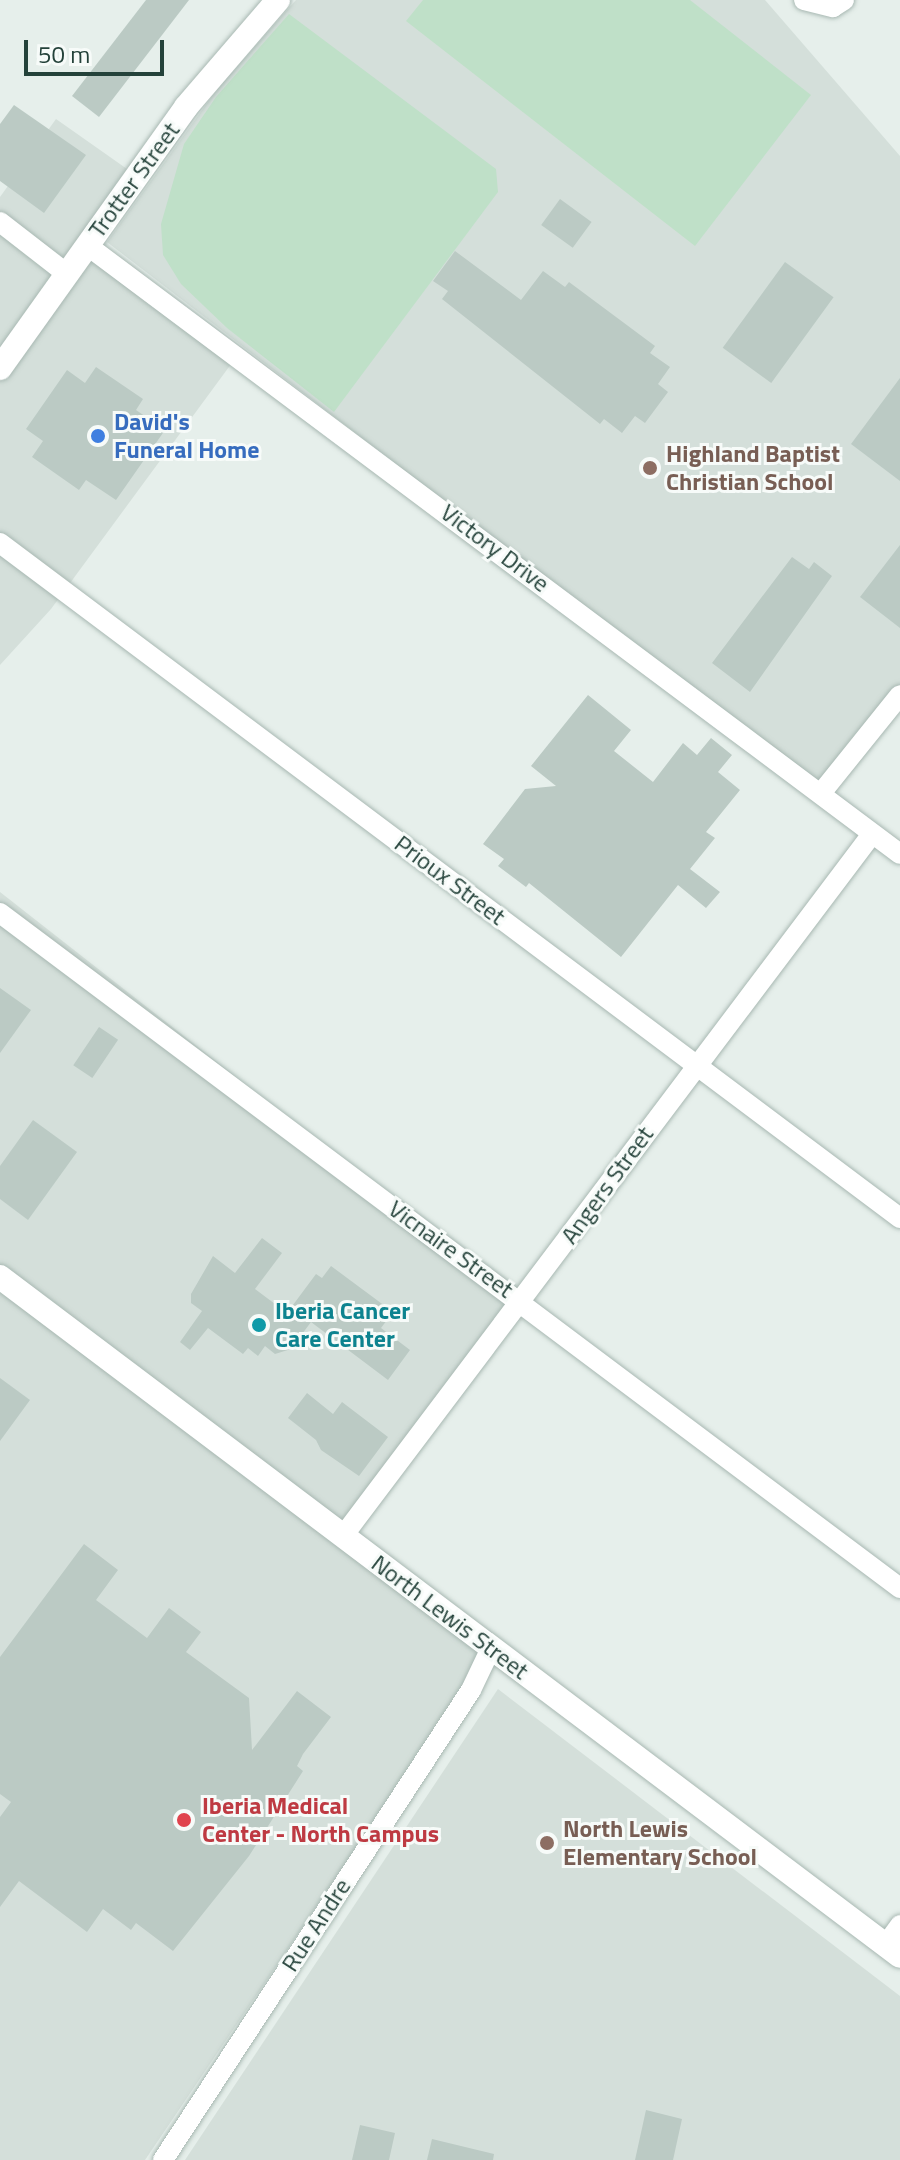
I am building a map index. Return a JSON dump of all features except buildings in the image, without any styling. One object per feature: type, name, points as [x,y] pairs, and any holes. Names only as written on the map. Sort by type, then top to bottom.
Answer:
[{"type":"main road","name":"Trotter Street","points":[[0,368],[186,107],[278,0]]},
{"type":"main road","name":"North Lewis Street","points":[[0,1277],[893,1951]]},
{"type":"street","points":[[804,0],[833,7],[844,0]]},
{"type":"street","points":[[0,222],[67,274]]},
{"type":"street","name":"Victory Drive","points":[[88,246],[822,792],[900,854]]},
{"type":"street","name":"Prioux Street","points":[[0,543],[900,1218]]},
{"type":"street","points":[[822,792],[900,695]]},
{"type":"street","name":"Angers Street","points":[[343,1536],[872,834]]},
{"type":"street","name":"Vicnaire Street","points":[[0,913],[522,1301],[900,1588]]},
{"type":"street","name":"Rue Andre","points":[[163,2160],[471,1690],[491,1648]]},
{"type":"street","points":[[893,1951],[900,1925]]},
{"type":"shaded area","name":"Highland Baptist Christian School","points":[[296,0],[765,0],[900,156],[900,694],[822,792],[107,242],[218,88]]},
{"type":"shaded area","points":[[56,119],[137,176],[88,245],[237,356],[51,609],[0,665],[0,197]]},
{"type":"shaded area","points":[[0,892],[522,1301],[343,1536],[491,1648],[145,2160],[0,2160]]},
{"type":"shaded area","name":"North Lewis Elementary School","points":[[498,1689],[900,1996],[900,2160],[185,2160]]},
{"type":"green space","points":[[423,0],[690,0],[811,95],[695,246],[406,21]]},
{"type":"green space","points":[[289,14],[496,169],[498,192],[334,412],[227,328],[181,284],[163,255],[161,224],[184,144],[216,97]]},
{"type":"place","name":"David's Funeral Home","points":[[98,436]]},
{"type":"place","name":"Highland Baptist Christian School","points":[[650,468]]},
{"type":"place","name":"Iberia Cancer Care Center","points":[[259,1325]]},
{"type":"place","name":"Iberia Medical Center - North Campus","points":[[184,1820]]},
{"type":"place","name":"North Lewis Elementary School","points":[[547,1843]]}]
